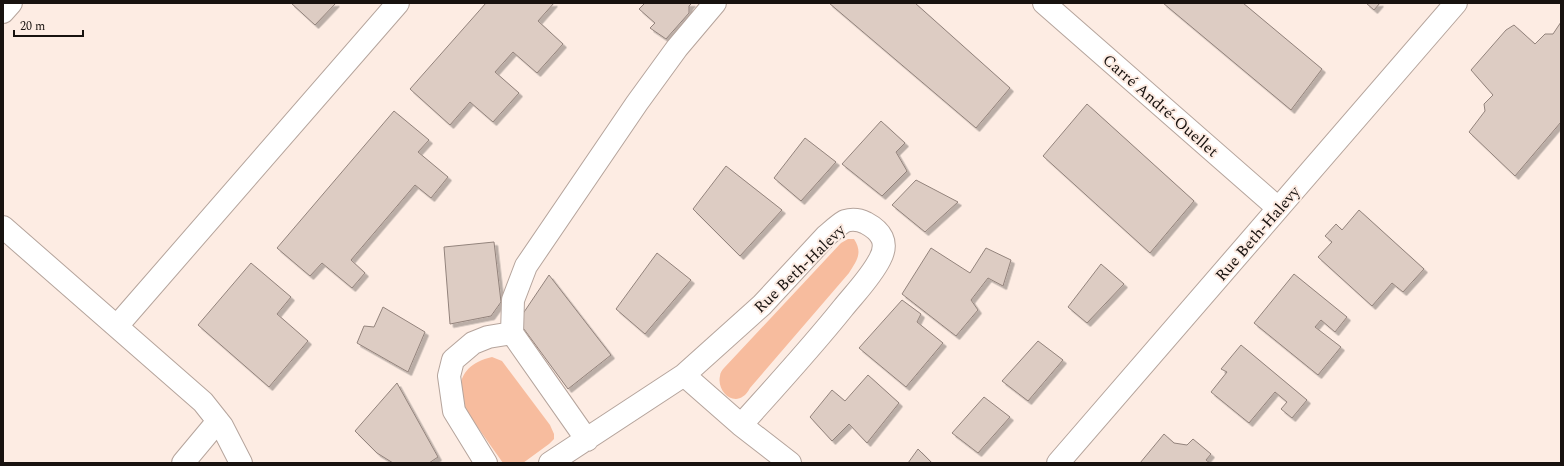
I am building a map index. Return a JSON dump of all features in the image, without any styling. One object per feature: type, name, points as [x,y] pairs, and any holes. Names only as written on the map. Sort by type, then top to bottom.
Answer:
[{"type":"street","points":[[3,12],[11,3]]},
{"type":"street","points":[[117,326],[398,3]]},
{"type":"street","points":[[586,440],[512,333],[513,300],[526,266],[637,103],[677,48],[715,3]]},
{"type":"street","name":"Carré André-Ouellet","points":[[1044,3],[1278,208]]},
{"type":"street","name":"Rue Beth-Halevy","points":[[1058,463],[1456,3]]},
{"type":"street","name":"Rue Beth-Halevy","points":[[550,463],[684,375],[762,305],[826,236],[836,228],[846,221],[860,220],[880,232],[884,240],[883,251],[881,258],[872,273],[820,337],[741,425]]},
{"type":"street","points":[[3,227],[203,402],[218,421],[230,440],[241,463]]},
{"type":"street","points":[[486,463],[454,411],[449,376],[453,360],[473,343],[488,337],[512,333]]},
{"type":"street","points":[[684,375],[741,425],[790,463]]},
{"type":"street","points":[[183,463],[218,421]]},
{"type":"shaded area","points":[[848,239],[854,239],[858,248],[858,256],[849,273],[745,395],[734,399],[729,397],[721,388],[720,375],[723,370],[841,243]]},
{"type":"shaded area","points":[[492,357],[502,361],[550,425],[554,434],[554,439],[549,444],[523,463],[503,463],[466,412],[462,400],[460,391],[461,383],[468,369],[482,360]]},
{"type":"building","points":[[291,3],[336,3],[315,25]]},
{"type":"building","points":[[486,3],[554,3],[538,21],[563,44],[537,73],[513,52],[495,72],[519,93],[493,122],[470,102],[450,125],[410,89]]},
{"type":"building","points":[[645,3],[692,3],[689,6],[689,13],[666,39],[650,28],[655,23],[639,9]]},
{"type":"building","points":[[829,3],[915,3],[1010,88],[976,128]]},
{"type":"building","points":[[1163,3],[1243,3],[1322,69],[1291,110]]},
{"type":"building","points":[[1366,3],[1380,3],[1374,10]]},
{"type":"building","points":[[1561,22],[1561,122],[1515,176],[1469,132],[1485,111],[1484,104],[1493,95],[1471,70],[1506,30],[1514,25],[1535,44],[1545,34],[1553,34]]},
{"type":"building","points":[[1087,104],[1194,201],[1150,253],[1043,156]]},
{"type":"building","points":[[394,111],[429,140],[418,152],[448,177],[431,198],[415,185],[351,260],[365,273],[352,288],[322,263],[310,276],[277,248]]},
{"type":"building","points":[[881,121],[905,143],[896,152],[907,171],[882,196],[842,164]]},
{"type":"building","points":[[805,138],[836,162],[801,201],[774,178]]},
{"type":"building","points":[[726,166],[782,210],[740,256],[693,209]]},
{"type":"building","points":[[916,180],[958,202],[925,232],[892,205]]},
{"type":"building","points":[[1359,210],[1424,269],[1403,292],[1392,283],[1372,306],[1318,257],[1332,242],[1325,236],[1336,224],[1342,230]]},
{"type":"building","points":[[494,242],[501,302],[491,316],[450,324],[444,247]]},
{"type":"building","points":[[931,248],[970,273],[986,248],[1011,260],[1003,286],[988,278],[971,300],[978,310],[956,336],[902,294]]},
{"type":"building","points":[[657,253],[691,280],[645,334],[616,309]]},
{"type":"building","points":[[251,263],[291,297],[277,314],[308,341],[269,387],[198,325]]},
{"type":"building","points":[[1101,264],[1124,284],[1087,323],[1068,307]]},
{"type":"building","points":[[1294,274],[1347,317],[1335,332],[1321,320],[1315,327],[1341,347],[1318,375],[1254,323]]},
{"type":"building","points":[[549,275],[611,355],[568,389],[518,321]]},
{"type":"building","points":[[902,300],[921,314],[917,322],[943,343],[906,387],[859,348]]},
{"type":"building","points":[[383,307],[425,332],[408,372],[357,343],[364,326],[374,327]]},
{"type":"building","points":[[1038,341],[1063,360],[1028,401],[1002,381]]},
{"type":"building","points":[[1241,345],[1307,400],[1292,418],[1281,409],[1287,402],[1275,392],[1249,423],[1211,392],[1227,372],[1221,369]]},
{"type":"building","points":[[868,375],[899,403],[867,443],[849,424],[832,441],[810,417],[832,390],[845,401]]},
{"type":"building","points":[[397,383],[438,457],[429,463],[393,463],[377,453],[355,431]]},
{"type":"building","points":[[984,397],[1010,417],[978,453],[952,433]]},
{"type":"building","points":[[1164,434],[1174,443],[1187,445],[1193,439],[1211,454],[1206,460],[1210,463],[1140,463]]},
{"type":"building","points":[[918,449],[932,463],[908,463]]}]
